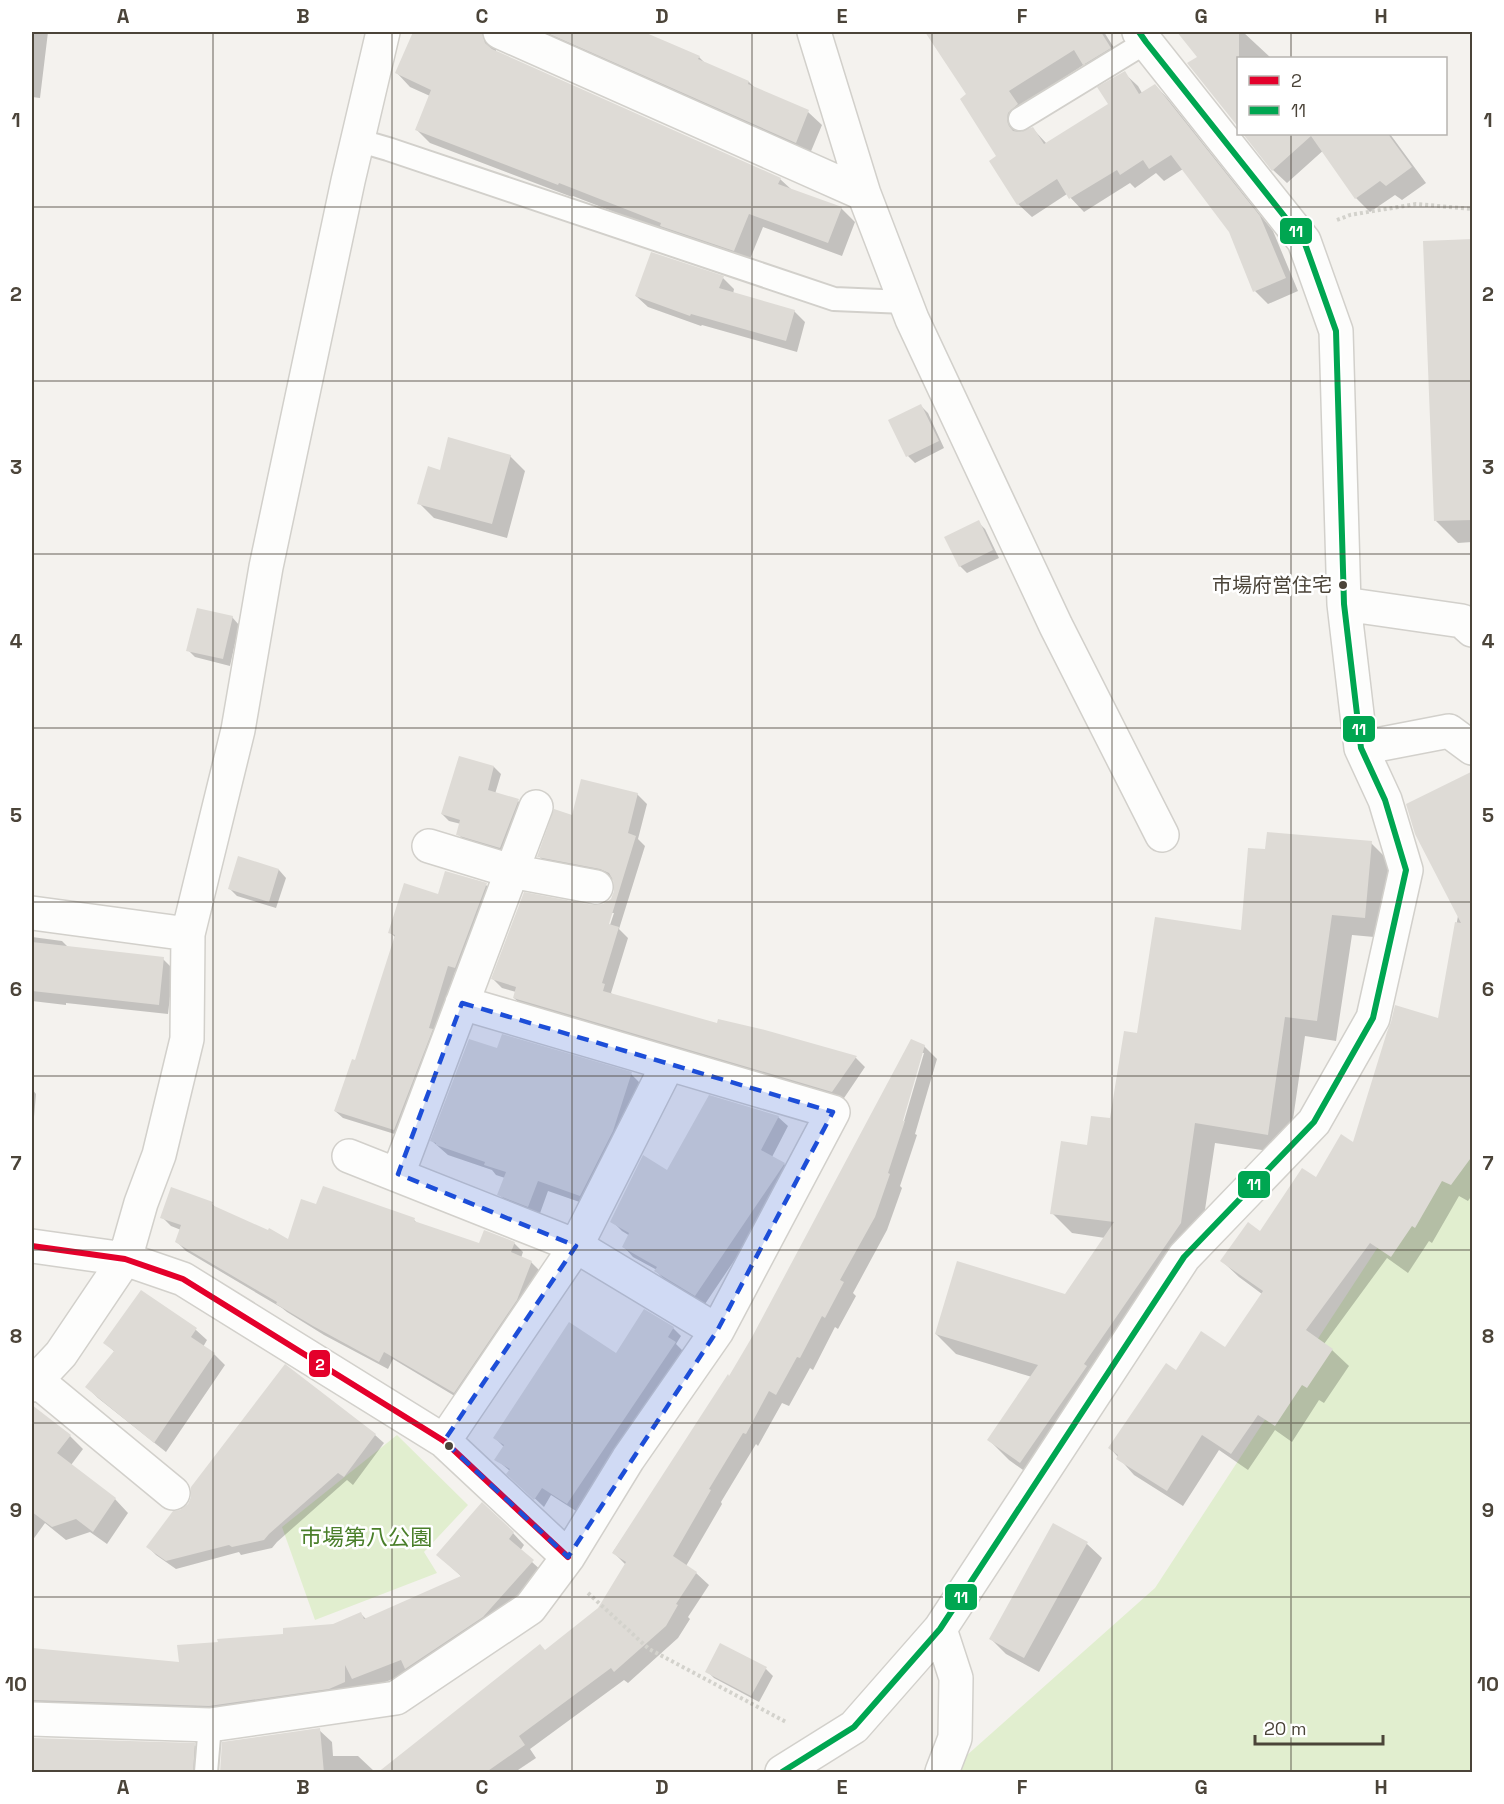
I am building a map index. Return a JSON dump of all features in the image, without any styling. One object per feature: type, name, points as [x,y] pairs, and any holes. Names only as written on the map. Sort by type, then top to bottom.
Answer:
[{"type":"street","points":[[172,1493],[34,1383],[61,1354],[125,1259],[141,1203],[159,1155],[187,1039],[188,934],[238,730],[266,567],[357,140],[383,32]]},
{"type":"street","points":[[500,32],[864,194]]},
{"type":"street","points":[[814,32],[864,194],[905,302],[1056,626],[1162,835]]},
{"type":"street","points":[[782,1773],[854,1727],[940,1629],[1185,1257],[1314,1122],[1373,1018],[1406,870],[1385,800],[1361,747],[1344,604],[1336,331],[1304,241],[1143,37]]},
{"type":"street","points":[[1344,604],[1462,621],[1473,630]]},
{"type":"street","points":[[1361,747],[1449,730],[1473,748]]},
{"type":"street","points":[[398,1174],[536,807]]},
{"type":"street","points":[[429,846],[511,871],[596,887]]},
{"type":"street","points":[[32,913],[188,934]]},
{"type":"street","points":[[32,1719],[210,1725],[396,1698],[530,1608],[568,1557],[628,1459],[717,1331],[834,1112],[462,1002]]},
{"type":"street","points":[[444,1441],[576,1246],[668,1064]]},
{"type":"street","points":[[349,1156],[576,1246],[717,1331]]},
{"type":"street","points":[[32,1246],[125,1259],[183,1279],[444,1441],[568,1557]]},
{"type":"street","points":[[940,1629],[956,1678],[955,1738],[942,1773]]},
{"type":"lane","points":[[1020,119],[1143,37]]},
{"type":"lane","points":[[357,140],[834,299],[905,302]]},
{"type":"lane","points":[[206,1773],[210,1725]]},
{"type":"path","points":[[1298,234],[1350,215],[1416,204],[1473,209]]},
{"type":"path","points":[[568,1557],[584,1590],[648,1649],[826,1744]]},
{"type":"highlighted area","points":[[462,1003],[833,1112],[717,1331],[568,1557],[444,1441],[576,1246],[398,1174]]},
{"type":"green space","points":[[1472,1103],[1472,1772],[948,1772],[1155,1588]]},
{"type":"green space","name":"市場第八公園","points":[[397,1435],[468,1505],[424,1552],[437,1573],[315,1620],[282,1527]]},
{"type":"building","points":[[413,32],[482,32],[485,43],[492,49],[781,178],[778,184],[842,207],[828,243],[749,214],[734,251],[660,226],[661,223],[559,183],[558,185],[415,130],[431,90],[395,73]]},
{"type":"building","points":[[545,32],[644,32],[700,56],[698,59],[749,81],[748,84],[809,110],[796,143]]},
{"type":"building","points":[[925,32],[1101,32],[1111,48],[1083,65],[1074,50],[1009,91],[1018,104],[1008,113],[1009,126],[1013,131],[1020,132],[1033,127],[1044,144],[1108,104],[1097,87],[1125,71],[1139,94],[1155,84],[1260,216],[1286,278],[1253,292],[1229,232],[1171,155],[1149,169],[1143,160],[1120,175],[1117,170],[1069,199],[1057,179],[1017,205],[989,161],[996,156],[960,99],[966,94]]},
{"type":"building","points":[[1177,32],[1239,32],[1237,126],[1187,63],[1197,57]]},
{"type":"building","points":[[1244,135],[1389,135],[1412,167],[1386,186],[1380,181],[1355,199],[1311,136],[1272,171]]},
{"type":"building","points":[[1473,239],[1473,520],[1434,521],[1423,241]]},
{"type":"building","points":[[651,252],[724,276],[719,288],[795,310],[786,341],[691,314],[690,316],[635,296]]},
{"type":"building","points":[[921,404],[939,441],[906,457],[888,420]]},
{"type":"building","points":[[448,437],[511,455],[492,524],[417,504],[428,466],[440,470]]},
{"type":"building","points":[[979,520],[993,550],[959,567],[944,537]]},
{"type":"building","points":[[197,608],[233,616],[223,659],[186,651]]},
{"type":"building","points":[[459,756],[494,766],[488,790],[519,799],[500,848],[456,835],[460,820],[441,814]]},
{"type":"building","points":[[1473,771],[1473,1155],[1451,1185],[1442,1181],[1415,1228],[1412,1226],[1391,1257],[1370,1243],[1306,1330],[1333,1349],[1307,1388],[1302,1385],[1275,1426],[1258,1415],[1231,1454],[1202,1435],[1167,1491],[1116,1459],[1118,1455],[1108,1448],[1166,1363],[1176,1370],[1201,1331],[1225,1347],[1263,1291],[1220,1261],[1248,1222],[1260,1231],[1302,1168],[1316,1177],[1341,1134],[1353,1142],[1395,1005],[1438,1018],[1455,922],[1461,923],[1415,834],[1406,804]]},
{"type":"building","points":[[581,779],[638,793],[628,833],[636,836],[609,924],[619,927],[602,983],[605,984],[603,991],[717,1023],[718,1019],[765,1030],[857,1056],[832,1092],[513,998],[516,987],[491,979],[524,892],[593,905],[603,904],[611,899],[614,891],[613,880],[609,873],[600,869],[537,857],[554,809],[572,815]]},
{"type":"building","points":[[1267,832],[1372,841],[1365,918],[1332,915],[1317,1021],[1285,1017],[1268,1135],[1195,1123],[1181,1223],[1084,1364],[1087,1366],[1020,1463],[987,1440],[1038,1365],[935,1334],[957,1261],[1065,1294],[1114,1222],[1050,1214],[1061,1141],[1087,1145],[1091,1116],[1110,1118],[1124,1031],[1137,1033],[1155,917],[1241,930],[1248,848],[1265,849]]},
{"type":"building","points":[[238,856],[279,869],[269,902],[228,889]]},
{"type":"building","points":[[445,871],[487,883],[455,968],[448,966],[429,1028],[433,1029],[394,1130],[334,1111],[352,1059],[355,1060],[395,935],[388,933],[404,883],[438,894]]},
{"type":"building","points":[[32,942],[164,957],[159,1005],[32,991]]},
{"type":"building","points":[[502,1034],[632,1072],[613,1131],[580,1196],[538,1181],[528,1207],[497,1195],[506,1172],[484,1165],[485,1162],[430,1141],[469,1039],[497,1048]]},
{"type":"building","points":[[911,1039],[925,1045],[903,1121],[905,1121],[888,1173],[890,1174],[875,1217],[840,1280],[844,1282],[825,1318],[822,1316],[800,1358],[797,1357],[776,1395],[769,1391],[746,1434],[743,1433],[709,1489],[711,1490],[673,1556],[697,1572],[676,1604],[678,1605],[666,1626],[614,1672],[611,1668],[519,1736],[525,1745],[485,1773],[377,1773],[540,1644],[545,1650],[598,1608],[626,1562],[612,1553],[728,1374],[729,1376],[752,1337]]},
{"type":"building","points":[[709,1095],[779,1116],[761,1150],[785,1163],[695,1296],[654,1271],[657,1267],[622,1247],[629,1233],[610,1222],[643,1155],[667,1170]]},
{"type":"building","points":[[323,1186],[479,1243],[484,1230],[515,1242],[511,1252],[532,1261],[517,1300],[454,1393],[384,1352],[379,1362],[276,1304],[277,1302],[175,1242],[181,1225],[160,1218],[171,1187],[213,1202],[212,1205],[268,1230],[269,1228],[288,1239],[301,1199],[316,1204]]},
{"type":"building","points":[[141,1290],[197,1328],[191,1337],[215,1353],[154,1443],[85,1387],[114,1351],[103,1343]]},
{"type":"building","points":[[644,1309],[674,1327],[668,1337],[676,1342],[567,1504],[542,1488],[534,1500],[506,1474],[510,1469],[494,1460],[504,1445],[493,1438],[569,1322],[616,1353]]},
{"type":"building","points":[[285,1364],[376,1434],[344,1477],[338,1473],[264,1540],[232,1547],[229,1545],[166,1561],[146,1547],[173,1511],[180,1510],[188,1504],[191,1487]]},
{"type":"building","points":[[32,1405],[71,1435],[57,1453],[116,1498],[93,1532],[76,1519],[52,1527],[32,1512]]},
{"type":"building","points":[[482,1502],[514,1532],[509,1539],[534,1560],[483,1617],[405,1669],[401,1660],[352,1679],[345,1665],[345,1682],[329,1689],[209,1706],[32,1700],[32,1648],[179,1662],[177,1645],[218,1642],[217,1639],[283,1634],[283,1628],[333,1624],[361,1612],[364,1619],[461,1576],[436,1555]]},
{"type":"building","points":[[1053,1523],[1088,1542],[1024,1658],[989,1639]]},
{"type":"building","points":[[720,1643],[767,1667],[751,1696],[705,1672]]},
{"type":"building","points":[[320,1728],[324,1773],[220,1773],[222,1742]]},
{"type":"building","points":[[32,1738],[195,1743],[193,1773],[32,1773]]},
{"type":"transit line","name":"11","points":[[782,1772],[854,1727],[940,1629],[1184,1257],[1314,1122],[1373,1018],[1406,870],[1385,800],[1361,748],[1344,604],[1336,331],[1304,241],[1139,32]]},
{"type":"transit line","name":"2","points":[[32,1246],[125,1259],[183,1279],[444,1441],[568,1557]]},
{"type":"place","name":"市場府営住宅","points":[[1343,585]]}]
